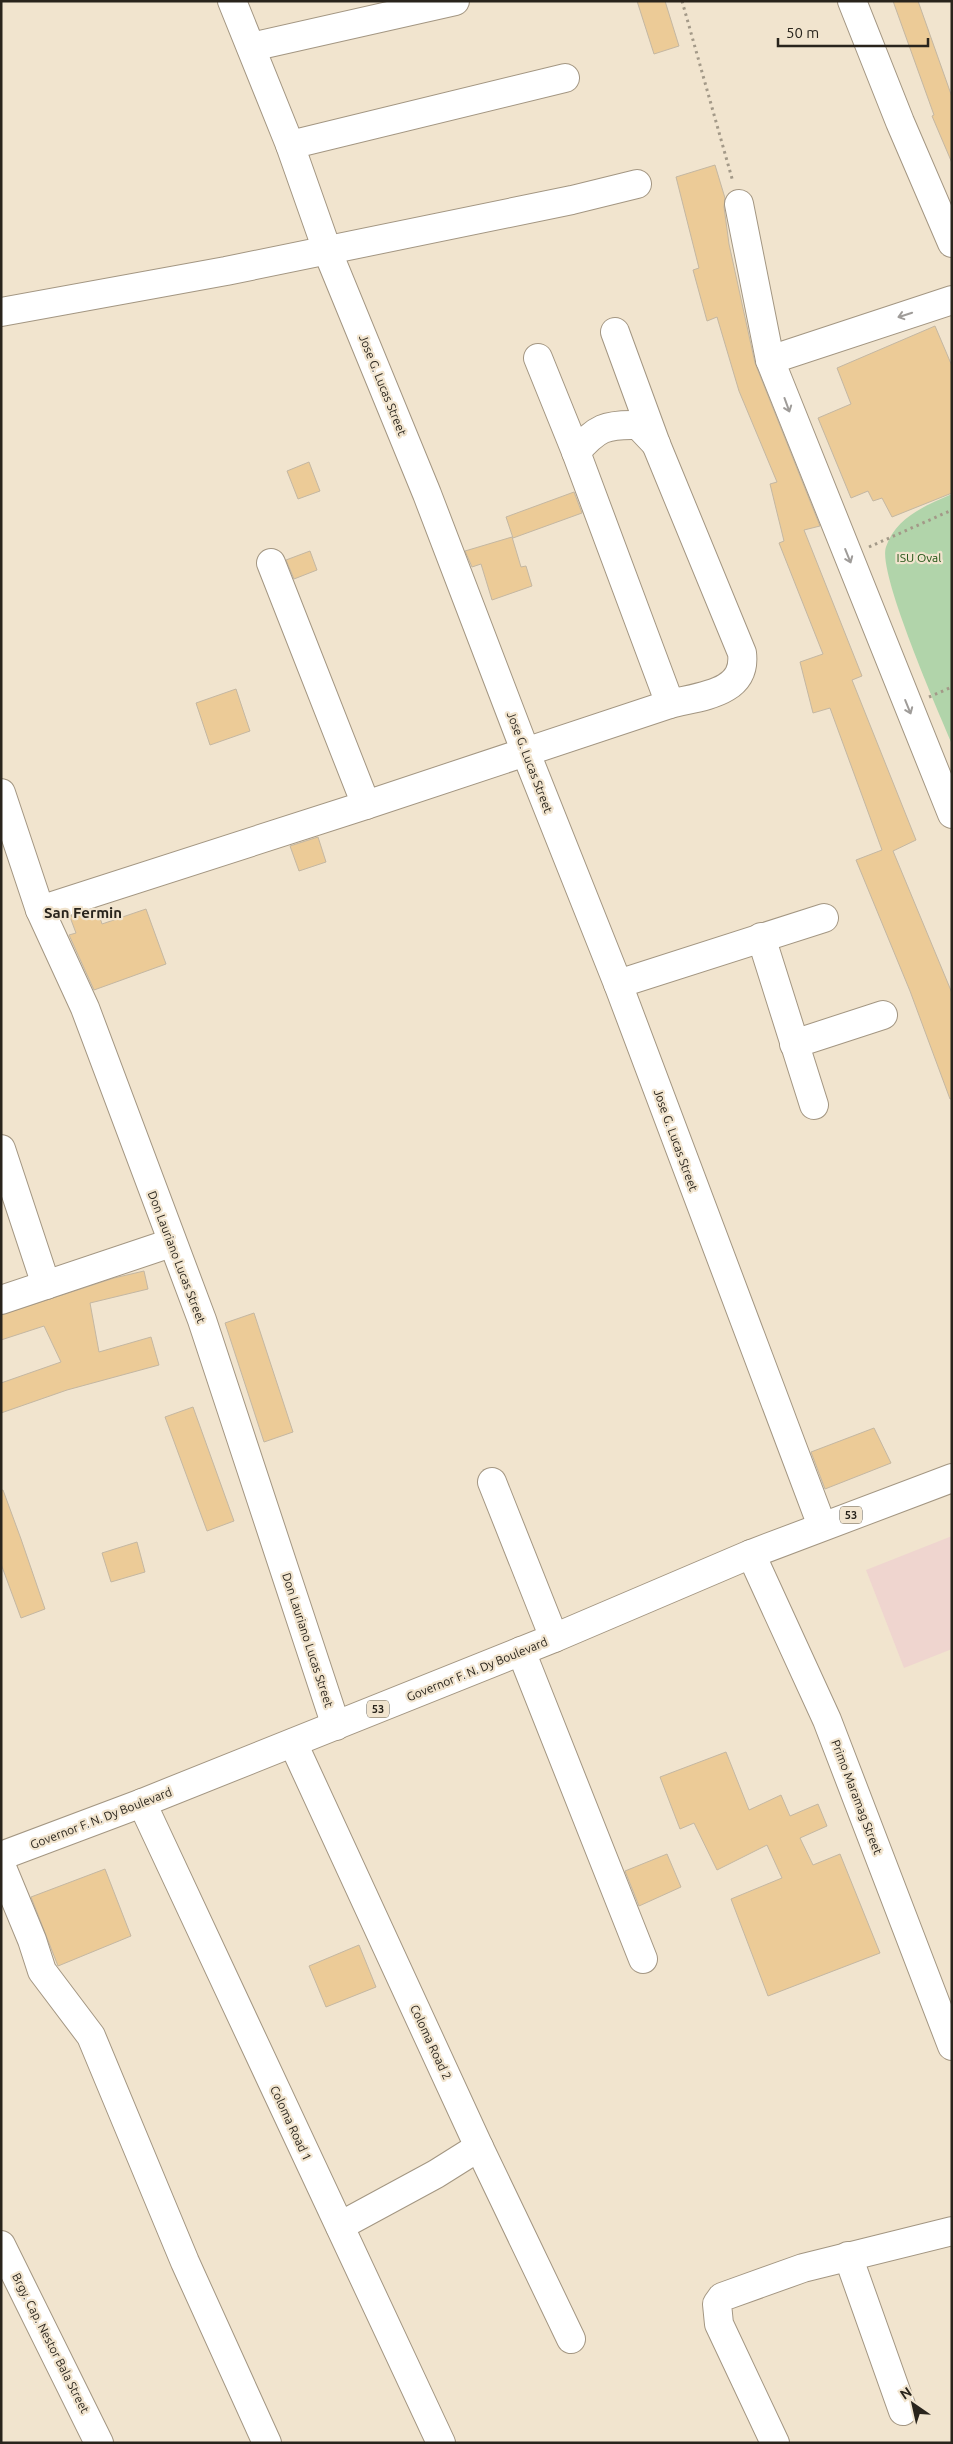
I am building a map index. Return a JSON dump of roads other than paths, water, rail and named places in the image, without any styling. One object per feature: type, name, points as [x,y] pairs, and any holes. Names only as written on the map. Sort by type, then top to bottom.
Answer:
[{"type":"main road","name":"Jose G. Lucas Street","points":[[232,1],[290,145],[327,250],[427,494],[526,753],[618,984],[822,1526]]},
{"type":"main road","points":[[251,47],[455,1]]},
{"type":"main road","points":[[852,1],[900,122],[952,243]]},
{"type":"main road","points":[[290,145],[565,78]]},
{"type":"main road","points":[[1,312],[327,250],[572,200],[637,184]]},
{"type":"main road","points":[[739,204],[770,360],[952,814]]},
{"type":"main road","points":[[770,360],[952,300]]},
{"type":"main road","points":[[40,910],[526,753],[670,704],[717,691],[733,684],[744,665],[742,653],[656,444],[615,332]]},
{"type":"main road","points":[[538,358],[576,452],[670,704]]},
{"type":"main road","points":[[576,452],[594,433],[609,426],[624,424],[638,425],[656,444]]},
{"type":"main road","points":[[271,563],[366,805]]},
{"type":"main road","name":"Don Lauriano Lucas Street","points":[[1,794],[40,910],[84,1008],[171,1243],[202,1320],[336,1726]]},
{"type":"main road","points":[[618,984],[824,918]]},
{"type":"main road","points":[[761,937],[814,1105]]},
{"type":"main road","points":[[794,1044],[884,1015]]},
{"type":"main road","points":[[1,1149],[46,1285]]},
{"type":"main road","points":[[1,1300],[171,1243]]},
{"type":"main road","name":"Governor F. N. Dy Boulevard","points":[[1,1856],[142,1803],[336,1726],[554,1638],[751,1554],[952,1478]]},
{"type":"main road","points":[[492,1482],[554,1638]]},
{"type":"main road","name":"Primo Maramag Street","points":[[751,1554],[827,1720],[952,2046]]},
{"type":"main road","points":[[521,1651],[643,1959]]},
{"type":"main road","name":"Coloma Road 2","points":[[293,1743],[478,2147],[572,2339]]},
{"type":"main road","name":"Coloma Road 1","points":[[142,1803],[441,2443]]},
{"type":"main road","points":[[1,1865],[32,1940],[42,1971],[92,2036],[185,2262],[267,2443]]},
{"type":"main road","points":[[340,2226],[436,2174],[478,2147]]},
{"type":"main road","points":[[775,2443],[719,2324],[716,2304],[722,2297],[735,2291],[802,2268],[952,2232]]},
{"type":"main road","name":"Brgy. Cap. Nestor Bala Street","points":[[1,2244],[99,2443]]},
{"type":"main road","points":[[848,2256],[903,2411]]},
{"type":"district","name":"San Fermin","points":[[83,912]]},
{"type":"park label","name":"ISU Oval","points":[[919,557]]}]
